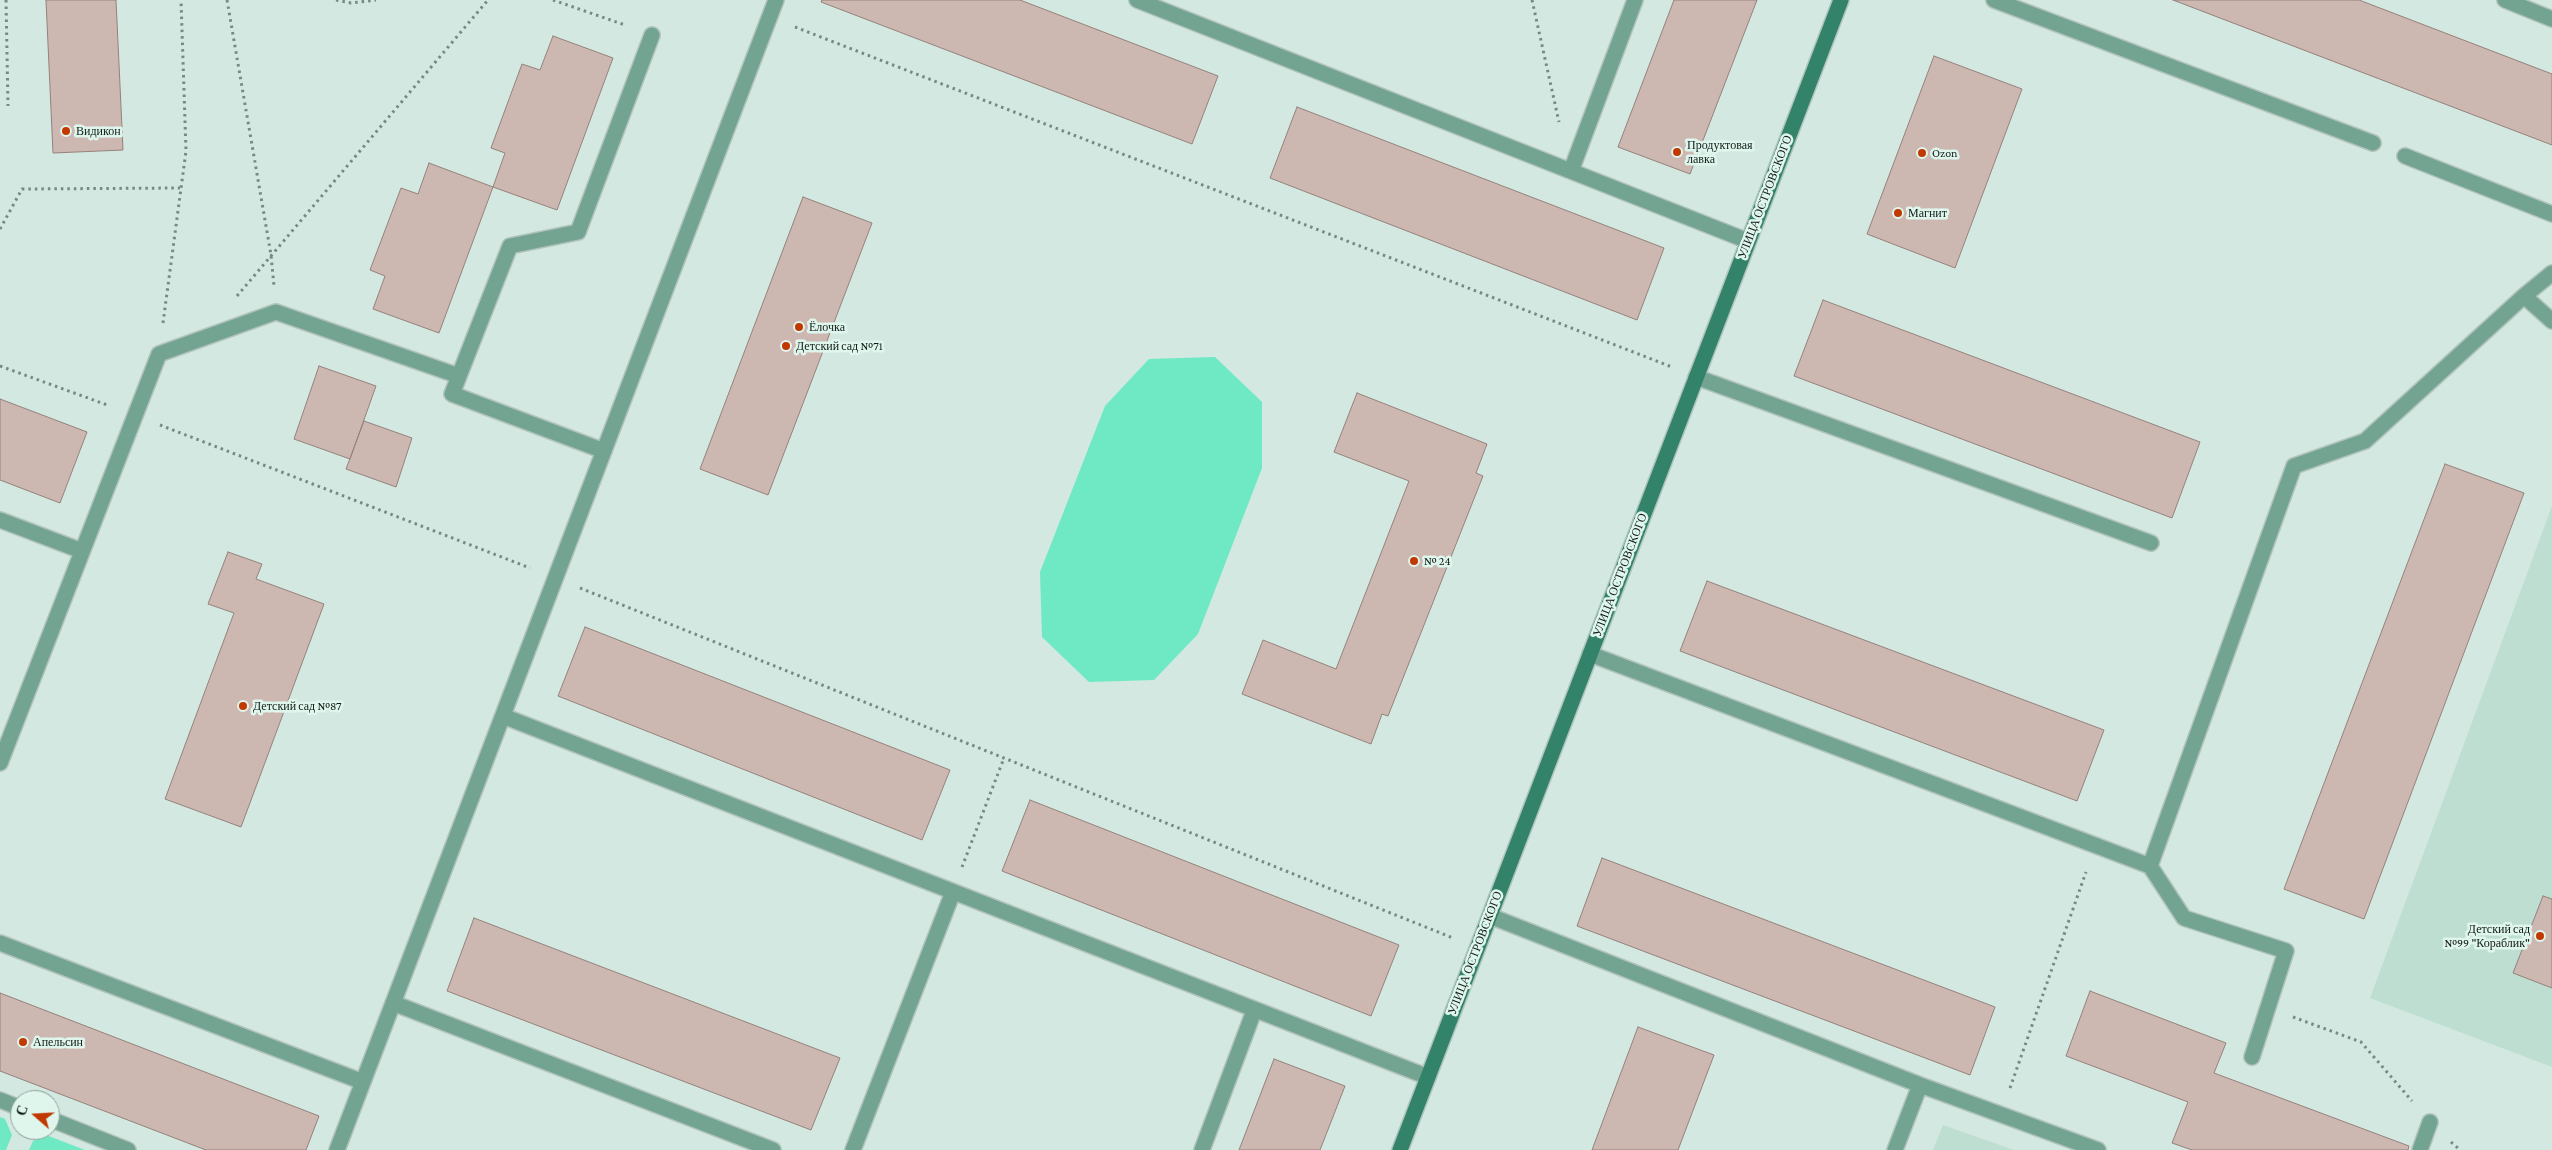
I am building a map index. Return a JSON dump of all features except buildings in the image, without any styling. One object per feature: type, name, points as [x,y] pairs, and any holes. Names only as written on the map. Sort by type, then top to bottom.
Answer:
[{"type":"street","points":[[337,1150],[776,0]]},
{"type":"street","points":[[1137,0],[1748,241]]},
{"type":"street","points":[[1571,171],[1635,0]]},
{"type":"street","name":"УЛИЦА ОСТРОВСКОГО","points":[[1400,1150],[1841,0]]},
{"type":"street","points":[[1994,0],[2373,144]]},
{"type":"street","points":[[2505,0],[2552,19]]},
{"type":"street","points":[[604,451],[452,394],[510,246],[578,232],[652,35]]},
{"type":"street","points":[[2405,156],[2552,214]]},
{"type":"street","points":[[2150,866],[2294,466],[2366,441],[2524,296],[2552,273]]},
{"type":"street","points":[[2524,296],[2552,321]]},
{"type":"street","points":[[0,763],[159,354],[276,312],[459,376]]},
{"type":"street","points":[[1696,377],[2151,543]]},
{"type":"street","points":[[0,520],[82,551]]},
{"type":"street","points":[[1590,654],[2150,866],[2184,918],[2286,951],[2252,1056]]},
{"type":"street","points":[[503,716],[1428,1077]]},
{"type":"street","points":[[853,1150],[953,892]]},
{"type":"street","points":[[1490,916],[1920,1085],[2098,1150]]},
{"type":"street","points":[[0,943],[363,1082]]},
{"type":"street","points":[[393,1003],[773,1150]]},
{"type":"street","points":[[1202,1150],[1254,1010]]},
{"type":"street","points":[[1895,1150],[1920,1085]]},
{"type":"street","points":[[2420,1150],[2430,1122]]},
{"type":"street","points":[[60,1124],[128,1150]]},
{"type":"path","points":[[6,0],[8,106]]},
{"type":"path","points":[[159,354],[186,151],[180,0]]},
{"type":"path","points":[[227,0],[271,255],[276,312]]},
{"type":"path","points":[[336,0],[351,3],[376,0]]},
{"type":"path","points":[[232,301],[488,0]]},
{"type":"path","points":[[553,0],[652,35]]},
{"type":"path","points":[[1532,0],[1560,123]]},
{"type":"path","points":[[770,17],[1696,377]]},
{"type":"path","points":[[0,229],[22,189],[180,188]]},
{"type":"path","points":[[0,366],[555,578],[1477,948]]},
{"type":"path","points":[[953,892],[1004,758]]},
{"type":"path","points":[[2001,1115],[2096,846]]},
{"type":"path","points":[[2268,1008],[2362,1042],[2430,1122]]},
{"type":"shaded area","points":[[2552,506],[2552,1067],[2370,998]]},
{"type":"shaded area","points":[[1943,1125],[2014,1150],[1933,1150]]},
{"type":"green space","points":[[1215,357],[1262,402],[1262,468],[1198,634],[1154,680],[1089,682],[1042,637],[1040,572],[1105,406],[1149,359]]},
{"type":"green space","points":[[0,1117],[5,1119],[10,1130],[10,1140],[6,1150],[0,1150]]},
{"type":"green space","points":[[59,1140],[85,1150],[29,1150],[33,1141]]},
{"type":"place","name":"Видикон","points":[[66,131]]},
{"type":"place","name":"Продуктовая лавка","points":[[1677,152]]},
{"type":"place","name":"Ozon","points":[[1922,153]]},
{"type":"place","name":"Магнит","points":[[1898,213]]},
{"type":"place","name":"Ёлочка","points":[[799,327]]},
{"type":"place","name":"Детский сад №71","points":[[786,346]]},
{"type":"place","name":"№ 24","points":[[1414,561]]},
{"type":"place","name":"Детский сад №87","points":[[243,706]]},
{"type":"place","name":"Детский сад №99 \"Кораблик\"","points":[[2540,936]]},
{"type":"place","name":"Апельсин","points":[[23,1042]]}]
